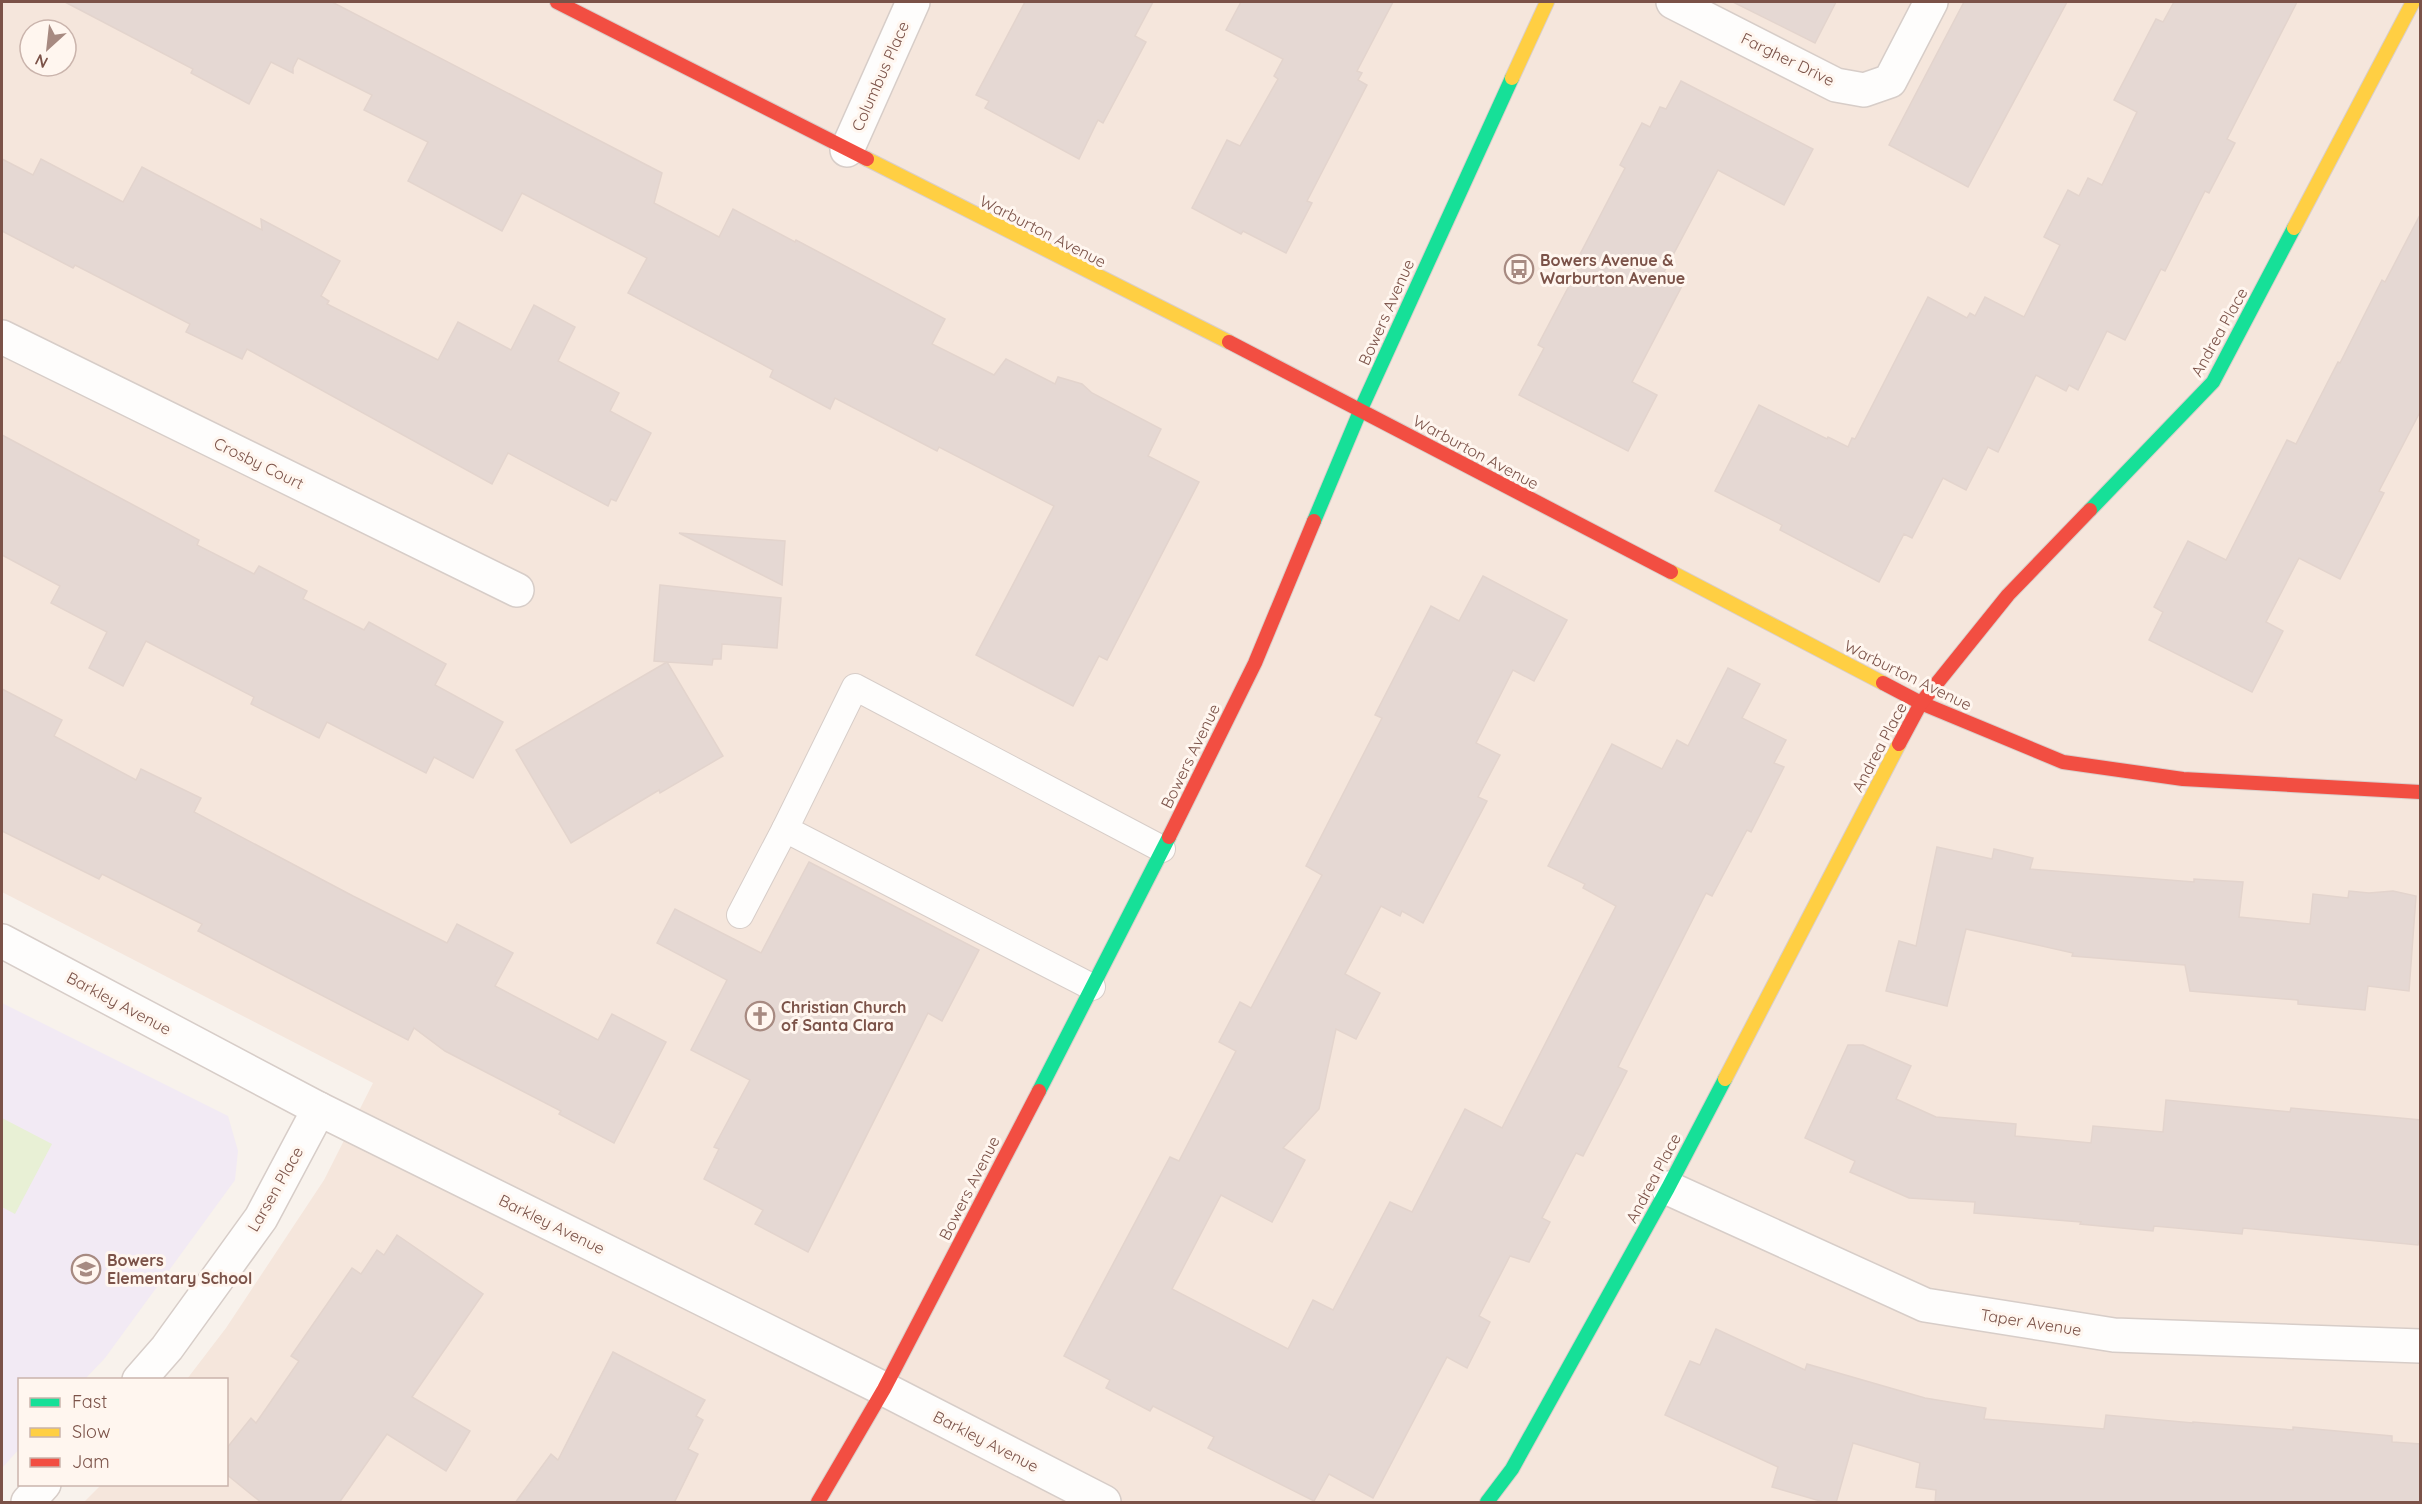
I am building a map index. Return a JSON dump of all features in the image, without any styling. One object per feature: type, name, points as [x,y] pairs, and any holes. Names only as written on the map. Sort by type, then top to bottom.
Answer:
[{"type":"street","name":"Warburton Avenue","points":[[557,2],[1361,409],[1921,703],[2063,762],[2183,779],[2421,792]]},
{"type":"street","name":"Columbus Place","points":[[847,150],[913,2]]},
{"type":"street","name":"Bowers Avenue","points":[[818,1503],[884,1389],[1092,987],[1255,663],[1361,409],[1547,2]]},
{"type":"street","name":"Fargher Drive","points":[[1673,2],[1836,85],[1864,90],[1890,81],[1931,2]]},
{"type":"street","name":"Andrea Place","points":[[1486,1503],[1512,1469],[1668,1188],[1921,703],[2008,595],[2213,382],[2413,2]]},
{"type":"street","name":"Crosby Court","points":[[2,337],[517,590]]},
{"type":"street","name":"Barkley Avenue","points":[[2,941],[319,1109],[884,1389],[1104,1503]]},
{"type":"street","name":"Larsen Place","points":[[141,1378],[167,1348],[261,1218],[319,1109]]},
{"type":"street","name":"Taper Avenue","points":[[1668,1188],[1925,1305],[2114,1335],[2421,1346]]},
{"type":"street","points":[[28,1503],[43,1486]]},
{"type":"lane","points":[[740,915],[855,687],[1162,849]]},
{"type":"lane","points":[[785,829],[1092,987]]},
{"type":"shaded area","points":[[2,2],[2420,2],[2420,1502],[84,1502],[100,1486],[228,1486],[228,1378],[188,1378],[226,1328],[324,1180],[373,1083],[2,892]]},
{"type":"shaded area","name":"Bowers Elementary School","points":[[2,1003],[228,1116],[238,1151],[235,1180],[105,1358],[86,1378],[18,1378],[18,1450],[2,1468]]},
{"type":"green space","points":[[2,1118],[52,1144],[15,1214],[2,1207]]},
{"type":"building","points":[[65,2],[332,2],[662,173],[654,203],[719,237],[733,209],[945,319],[932,344],[994,375],[1006,359],[1055,384],[1058,377],[1082,384],[1092,393],[1161,429],[1148,456],[1199,482],[1107,660],[1099,656],[1073,706],[976,655],[1054,506],[939,447],[937,451],[835,398],[830,409],[770,377],[773,370],[628,293],[647,258],[522,193],[502,231],[408,181],[428,142],[364,110],[372,95],[298,58],[293,73],[271,62],[249,104],[191,73],[193,69]]},
{"type":"building","points":[[1025,2],[1153,2],[1135,36],[1146,42],[1103,123],[1098,120],[1079,159],[985,108],[989,101],[976,95]]},
{"type":"building","points":[[1241,2],[1393,2],[1357,71],[1362,73],[1358,80],[1367,85],[1307,201],[1312,203],[1286,253],[1243,231],[1241,234],[1192,208],[1227,140],[1240,146],[1278,79],[1274,76],[1283,59],[1226,30]]},
{"type":"building","points":[[1733,2],[1836,2],[1815,43]]},
{"type":"building","points":[[1964,2],[2067,2],[1968,187],[1889,145]]},
{"type":"building","points":[[2174,2],[2297,2],[2227,139],[2235,143],[2209,193],[2205,191],[2165,271],[2161,269],[2125,340],[2107,331],[2078,390],[2069,385],[2066,391],[2036,375],[1998,452],[1988,447],[1966,490],[1943,478],[1912,538],[1904,534],[1879,582],[1780,530],[1782,525],[1715,491],[1759,405],[1848,447],[1852,438],[1855,439],[1928,297],[1967,318],[1970,313],[1975,316],[1985,297],[2024,317],[2060,245],[2044,237],[2068,190],[2079,196],[2088,178],[2102,185],[2137,112],[2114,100],[2156,19],[2163,22]]},
{"type":"building","points":[[1681,81],[1813,149],[1784,205],[1718,170],[1664,272],[1684,282],[1632,382],[1657,395],[1628,451],[1519,395],[1544,348],[1538,345],[1581,263],[1577,260],[1625,168],[1620,165],[1642,123],[1650,127],[1660,107],[1666,109]]},
{"type":"building","points":[[2,159],[33,175],[41,159],[123,202],[142,167],[262,230],[261,219],[340,261],[321,296],[329,301],[327,304],[438,360],[458,322],[511,350],[534,305],[575,327],[558,361],[619,393],[610,411],[651,433],[616,501],[611,499],[608,506],[508,453],[492,484],[247,349],[242,359],[186,332],[190,324],[75,265],[73,268],[2,231]]},
{"type":"building","points":[[2421,213],[2421,410],[2379,491],[2384,493],[2340,579],[2299,558],[2266,622],[2283,631],[2252,692],[2149,640],[2163,612],[2154,607],[2188,541],[2226,560],[2287,440],[2296,444],[2382,280],[2385,282]]},
{"type":"building","points":[[2,435],[199,540],[197,545],[254,574],[259,566],[307,591],[303,599],[364,630],[369,622],[446,664],[435,685],[503,722],[473,778],[434,757],[426,773],[327,722],[319,738],[251,704],[254,697],[146,641],[123,686],[89,668],[107,632],[51,603],[60,586],[2,555]]},
{"type":"building","points":[[679,533],[785,541],[782,585]]},
{"type":"building","points":[[1483,576],[1567,620],[1534,681],[1513,670],[1476,743],[1500,755],[1478,797],[1487,801],[1423,923],[1402,911],[1400,916],[1381,906],[1345,974],[1380,993],[1356,1039],[1336,1029],[1319,1109],[1283,1148],[1305,1160],[1272,1222],[1221,1195],[1172,1289],[1288,1349],[1313,1300],[1333,1310],[1390,1202],[1412,1212],[1465,1109],[1502,1128],[1616,906],[1583,888],[1585,884],[1548,866],[1612,744],[1662,769],[1677,740],[1688,746],[1728,668],[1760,684],[1742,718],[1786,740],[1774,763],[1784,767],[1751,832],[1747,830],[1712,896],[1706,893],[1618,1067],[1627,1071],[1583,1156],[1576,1153],[1542,1218],[1550,1222],[1529,1262],[1510,1256],[1479,1316],[1490,1322],[1467,1368],[1447,1357],[1373,1498],[1329,1474],[1314,1501],[1208,1448],[1214,1437],[1153,1406],[1150,1411],[1106,1388],[1110,1380],[1064,1356],[1170,1157],[1179,1161],[1236,1051],[1219,1042],[1240,1002],[1251,1008],[1322,875],[1306,866],[1382,718],[1375,715],[1431,606],[1459,621]]},
{"type":"building","points":[[660,585],[781,598],[777,648],[722,644],[721,659],[713,659],[712,665],[654,661]]},
{"type":"building","points":[[667,662],[723,756],[660,793],[659,790],[571,843],[516,750]]},
{"type":"building","points":[[2,689],[62,720],[54,736],[136,780],[141,769],[201,798],[194,812],[353,896],[447,943],[457,924],[513,953],[495,986],[598,1040],[612,1014],[666,1042],[614,1143],[559,1114],[561,1111],[445,1051],[414,1028],[408,1040],[198,931],[202,924],[102,874],[99,879],[2,831]]},
{"type":"building","points":[[1937,847],[1992,859],[1994,849],[2033,858],[2030,869],[2194,882],[2194,879],[2243,882],[2239,917],[2310,924],[2313,894],[2348,898],[2349,891],[2369,893],[2393,891],[2416,896],[2409,991],[2368,986],[2365,1010],[2298,1004],[2298,1000],[2190,991],[2185,965],[2072,956],[2073,953],[1966,929],[1947,1006],[1886,991],[1899,941],[1916,946]]},
{"type":"building","points":[[809,862],[979,950],[942,1021],[928,1013],[808,1252],[755,1224],[763,1210],[704,1179],[719,1149],[714,1147],[750,1080],[691,1050],[727,980],[657,943],[675,909],[761,953]]},
{"type":"building","points":[[1848,1045],[1863,1045],[1911,1066],[1896,1099],[1936,1117],[2016,1124],[2015,1136],[2091,1143],[2093,1126],[2163,1132],[2166,1100],[2290,1112],[2291,1108],[2421,1120],[2421,1236],[2418,1245],[2243,1228],[2242,1234],[2154,1226],[2153,1231],[1974,1213],[1975,1202],[1909,1198],[1850,1172],[1855,1161],[1805,1138]]},
{"type":"building","points":[[397,1235],[483,1294],[412,1397],[470,1431],[446,1471],[387,1434],[339,1503],[262,1503],[228,1476],[228,1447],[251,1418],[256,1423],[299,1361],[291,1356],[352,1268],[361,1274],[377,1250],[384,1255]]},
{"type":"building","points":[[1716,1329],[1805,1370],[1807,1364],[1925,1398],[1986,1408],[1984,1419],[2104,1429],[2106,1415],[2392,1436],[2392,1442],[2421,1444],[2421,1503],[1935,1503],[1936,1490],[1916,1487],[1920,1463],[1853,1443],[1836,1503],[1827,1503],[1772,1487],[1778,1467],[1665,1415],[1690,1361],[1700,1365]]},
{"type":"building","points":[[613,1352],[705,1400],[696,1416],[703,1420],[688,1449],[698,1454],[674,1503],[515,1503],[551,1454],[558,1460]]},
{"type":"traffic: fast","points":[[1314,521],[1361,409],[1512,78]]},
{"type":"traffic: fast","points":[[2090,510],[2213,382],[2294,228]]},
{"type":"traffic: fast","points":[[1039,1091],[1169,837]]},
{"type":"traffic: fast","points":[[1487,1502],[1512,1469],[1668,1188],[1725,1079]]},
{"type":"traffic: slow","points":[[1512,78],[1547,2]]},
{"type":"traffic: slow","points":[[2294,228],[2413,2]]},
{"type":"traffic: slow","points":[[867,159],[1229,342]]},
{"type":"traffic: slow","points":[[1671,572],[1883,683]]},
{"type":"traffic: slow","points":[[1725,1079],[1899,744]]},
{"type":"traffic: jam","points":[[557,2],[867,159]]},
{"type":"traffic: jam","points":[[1229,342],[1671,572]]},
{"type":"traffic: jam","points":[[1899,744],[1921,703],[2008,595],[2090,510]]},
{"type":"traffic: jam","points":[[1169,837],[1255,663],[1314,521]]},
{"type":"traffic: jam","points":[[1883,683],[1921,703],[2063,762],[2183,779],[2420,792]]},
{"type":"traffic: jam","points":[[818,1502],[884,1389],[1039,1091]]},
{"type":"place","name":"Bowers Avenue & Warburton Avenue","points":[[1519,269]]},
{"type":"place","name":"Christian Church of Santa Clara","points":[[760,1016]]},
{"type":"place","name":"Bowers Elementary School","points":[[86,1269]]}]
